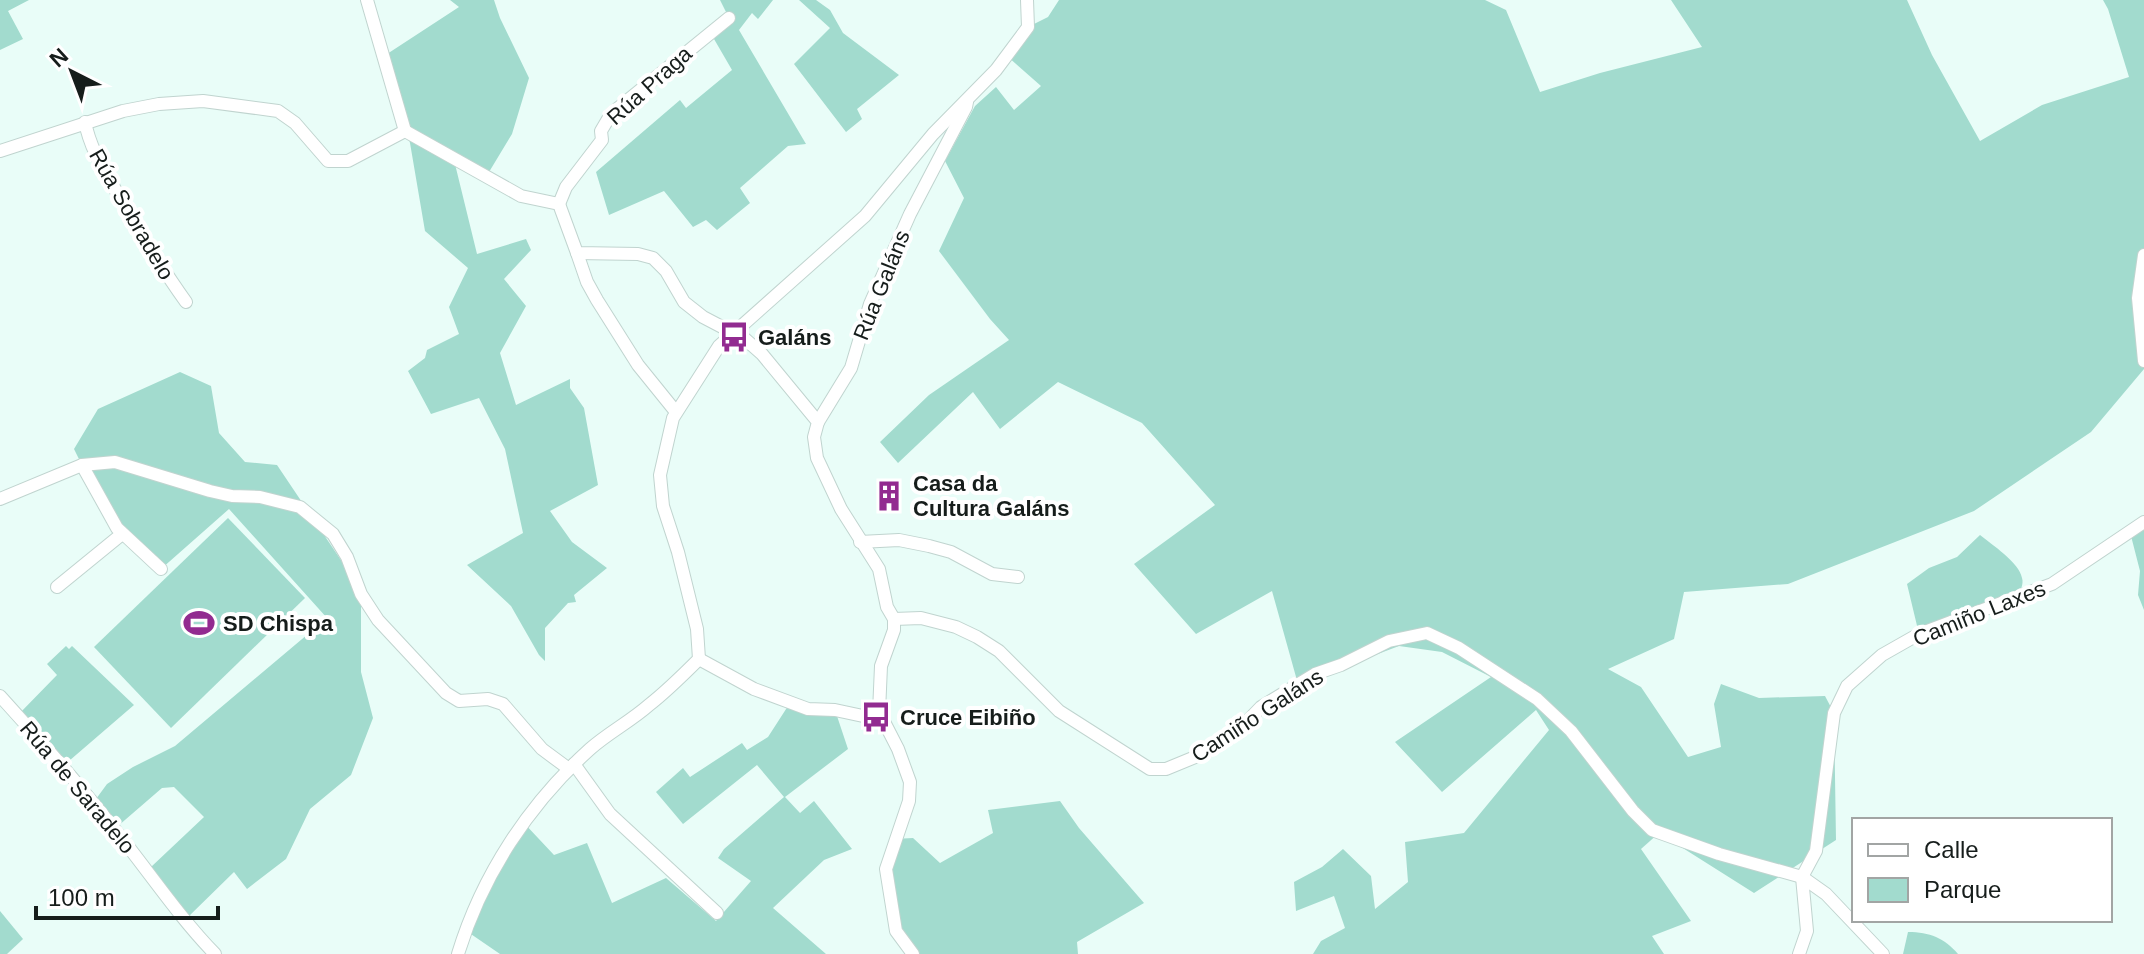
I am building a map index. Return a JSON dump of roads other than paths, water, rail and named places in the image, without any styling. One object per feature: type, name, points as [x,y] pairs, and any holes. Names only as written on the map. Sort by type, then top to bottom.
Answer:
[{"type":"street","points":[[367,0],[405,131],[521,196],[559,204],[591,291],[638,365],[676,412]]},
{"type":"street","points":[[699,659],[697,629],[663,506],[660,475],[676,412],[708,359],[732,333],[865,216],[933,134],[996,70],[1028,27],[1027,0]]},
{"type":"street","name":"Rúa Praga","points":[[559,204],[566,187],[602,140],[604,122],[611,114],[729,18]]},
{"type":"street","name":"Rúa Galáns","points":[[818,422],[851,368],[870,304],[910,214],[966,107],[967,99]]},
{"type":"street","name":"Rúa Sobradelo","points":[[0,151],[123,111],[186,101],[273,108],[295,123],[328,161],[342,162],[355,158],[405,131]]},
{"type":"street","name":"Rúa Sobradelo","points":[[85,122],[98,160],[138,232],[186,302]]},
{"type":"street","points":[[933,134],[941,137],[945,147]]},
{"type":"street","points":[[577,253],[638,254],[653,258],[666,271],[684,302],[703,317],[745,339],[762,354],[818,422],[814,437],[817,458],[830,489],[879,569],[887,607],[894,619],[894,630],[881,666],[879,712],[910,782],[909,801],[886,869],[896,931],[913,954]]},
{"type":"street","points":[[2144,255],[2138,298],[2144,361]]},
{"type":"street","points":[[0,499],[82,465],[115,462],[210,491],[291,503],[310,513],[341,546],[361,594],[378,620],[446,693],[459,701],[488,699],[503,704],[542,749],[572,767],[610,814],[717,913]]},
{"type":"street","points":[[82,465],[94,491],[122,534],[161,569]]},
{"type":"street","name":"Camiño Laxes","points":[[1799,954],[1807,931],[1802,877],[1816,851],[1834,713],[1847,686],[1882,655],[1919,634],[2052,584],[2144,522]]},
{"type":"street","points":[[57,587],[122,534]]},
{"type":"street","points":[[860,542],[899,540],[929,546],[951,552],[992,574],[1018,577]]},
{"type":"street","name":"Camiño Galáns","points":[[894,619],[921,618],[956,627],[977,637],[999,651],[1059,711],[1150,769],[1166,769],[1200,755],[1234,735],[1261,707],[1315,674],[1389,641],[1427,633],[1459,648],[1537,699],[1571,731],[1633,811],[1652,830],[1719,854],[1802,877],[1826,894],[1852,921]]},
{"type":"street","points":[[699,659],[754,689],[808,709],[835,710],[863,716],[879,712]]},
{"type":"street","points":[[458,954],[476,906],[523,822],[592,747],[648,706],[699,659]]},
{"type":"street","name":"Rúa de Saradelo","points":[[0,696],[75,781],[184,921],[215,954]]},
{"type":"street","name":"Camiño Galáns","points":[[1853,922],[1883,954]]},
{"type":"place","name":"Galáns","points":[[734,337]]},
{"type":"place","name":"Casa da Cultura Galáns","points":[[889,496]]},
{"type":"place","name":"SD Chispa","points":[[199,623]]},
{"type":"place","name":"Cruce Eibiño","points":[[876,717]]}]
